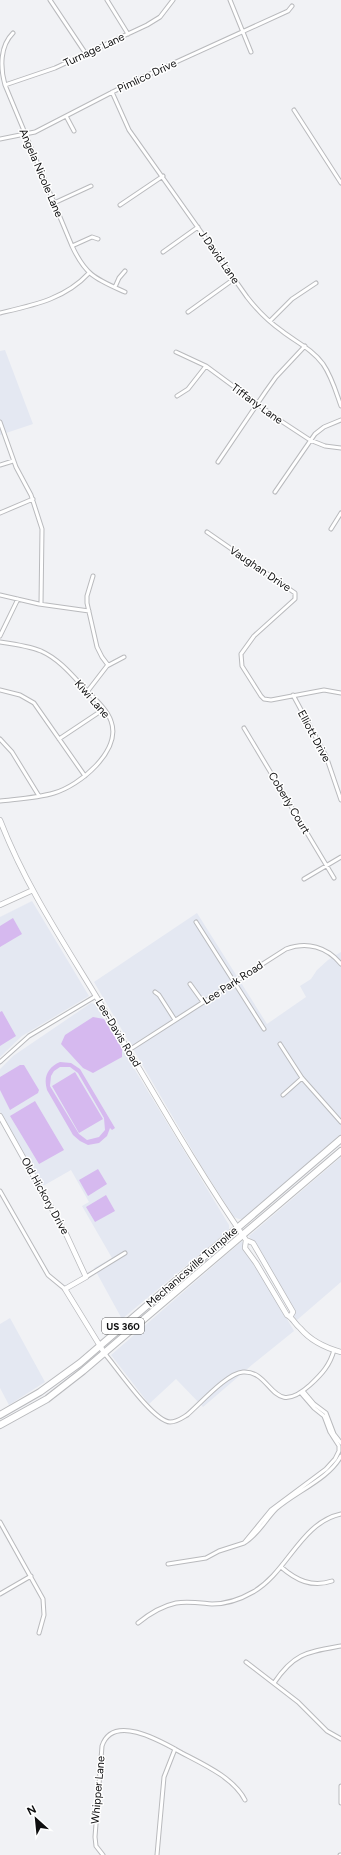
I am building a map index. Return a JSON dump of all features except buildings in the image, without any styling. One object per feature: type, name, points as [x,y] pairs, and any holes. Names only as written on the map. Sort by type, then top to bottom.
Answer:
[{"type":"highway","name":"Mechanicsville Turnpike","points":[[0,1415],[49,1386],[99,1346],[341,1139]]},
{"type":"highway","name":"Mechanicsville Turnpike","points":[[0,1425],[47,1399],[105,1354],[244,1237],[341,1151]]},
{"type":"main road","name":"Lee-Davis Road","points":[[0,820],[15,856],[33,890],[200,1169],[244,1237],[253,1243],[293,1312],[290,1316]]},
{"type":"main road","points":[[0,905],[33,890]]},
{"type":"main road","name":"Old Hickory Drive","points":[[0,1116],[66,1234],[86,1277]]},
{"type":"main road","name":"Lee-Davis Road","points":[[244,1237],[246,1248],[287,1315],[290,1316],[308,1336],[334,1350],[341,1352]]},
{"type":"main road","points":[[263,1275],[276,1289],[280,1290]]},
{"type":"main road","points":[[86,1277],[65,1289],[105,1354]]},
{"type":"main road","points":[[73,1302],[71,1289],[74,1283]]},
{"type":"street","points":[[50,0],[86,54]]},
{"type":"street","points":[[106,0],[128,34]]},
{"type":"street","name":"Turnage Lane","points":[[5,84],[39,74],[128,34],[160,17],[173,0]]},
{"type":"street","points":[[230,0],[251,52]]},
{"type":"street","name":"Pimlico Drive","points":[[0,140],[25,135],[112,92],[243,33],[288,11],[292,6]]},
{"type":"street","name":"Angela Nicole Lane","points":[[13,33],[6,39],[2,50],[2,70],[5,84],[72,246],[81,263],[89,273],[99,281],[125,292]]},
{"type":"street","name":"J David Lane","points":[[112,92],[129,130],[234,279],[253,305],[270,321],[305,346],[320,360],[328,371],[341,406]]},
{"type":"street","points":[[294,110],[341,183]]},
{"type":"street","points":[[66,116],[74,131]]},
{"type":"street","points":[[120,205],[162,176]]},
{"type":"street","points":[[54,202],[91,186]]},
{"type":"street","points":[[163,252],[198,227]]},
{"type":"street","points":[[72,246],[92,237],[98,239]]},
{"type":"street","points":[[115,287],[119,278],[125,271]]},
{"type":"street","points":[[0,313],[56,298],[72,288],[89,273]]},
{"type":"street","points":[[188,312],[234,279]]},
{"type":"street","points":[[270,321],[292,300],[316,283]]},
{"type":"street","points":[[218,462],[256,404],[276,377],[305,346]]},
{"type":"street","name":"Tiffany Lane","points":[[176,352],[206,366],[256,404],[310,440],[325,446],[341,448]]},
{"type":"street","points":[[177,396],[188,389],[206,366]]},
{"type":"street","points":[[275,492],[310,440],[318,431],[341,420]]},
{"type":"street","points":[[0,422],[13,461],[32,499],[42,532],[41,604]]},
{"type":"street","points":[[0,465],[13,461]]},
{"type":"street","points":[[0,513],[32,499]]},
{"type":"street","points":[[331,529],[341,513]]},
{"type":"street","name":"Vaughan Drive","points":[[207,532],[295,593],[295,599],[268,623],[244,648],[240,657],[242,666],[264,699],[271,700],[324,690],[341,692]]},
{"type":"street","points":[[93,576],[87,596],[89,611],[97,647],[108,665]]},
{"type":"street","points":[[0,595],[41,604],[89,611]]},
{"type":"street","points":[[0,636],[18,599]]},
{"type":"street","name":"Kiwi Lane","points":[[0,642],[36,649],[45,653],[60,664],[104,710],[112,724],[112,738],[104,756],[85,776],[62,791],[39,796],[0,800]]},
{"type":"street","points":[[87,692],[108,665],[124,657]]},
{"type":"street","points":[[0,690],[20,695],[34,703],[85,776]]},
{"type":"street","name":"Elliott Drive","points":[[293,696],[326,756],[341,800]]},
{"type":"street","points":[[59,739],[104,710]]},
{"type":"street","name":"Coberly Court","points":[[244,728],[334,878]]},
{"type":"street","points":[[0,739],[16,758],[39,796]]},
{"type":"street","points":[[304,879],[341,856]]},
{"type":"street","points":[[196,922],[264,1029]]},
{"type":"street","name":"Lee Park Road","points":[[129,1050],[281,951],[295,946],[311,946],[322,949],[341,964]]},
{"type":"street","points":[[190,984],[203,1002]]},
{"type":"street","points":[[155,992],[159,995],[175,1020]]},
{"type":"street","points":[[0,1062],[28,1036],[96,996]]},
{"type":"street","points":[[280,1044],[302,1078],[341,1122]]},
{"type":"street","points":[[283,1095],[302,1078]]},
{"type":"street","points":[[0,1192],[48,1275],[65,1289]]},
{"type":"street","points":[[86,1277],[125,1254]]},
{"type":"street","points":[[105,1354],[150,1410],[161,1419],[170,1422],[187,1415],[229,1379],[242,1372],[256,1375],[275,1393],[283,1397],[290,1397],[302,1392],[324,1371],[334,1350]]},
{"type":"street","points":[[302,1392],[326,1413],[334,1434],[341,1443]]},
{"type":"street","points":[[244,1543],[271,1510],[326,1469],[336,1459],[339,1452],[339,1446],[330,1432],[324,1416],[314,1408],[302,1392]]},
{"type":"street","points":[[168,1564],[206,1558],[219,1551],[244,1543],[251,1539],[278,1508],[332,1469],[341,1456]]},
{"type":"street","points":[[138,1623],[156,1611],[171,1604],[184,1602],[222,1603],[239,1598],[265,1584],[316,1526],[326,1519],[341,1514]]},
{"type":"street","points":[[0,1522],[44,1604],[44,1615],[40,1633]]},
{"type":"street","points":[[281,1567],[293,1577],[304,1582],[317,1584],[332,1580]]},
{"type":"street","points":[[0,1594],[30,1576]]},
{"type":"street","points":[[274,1683],[285,1668],[298,1656],[313,1651],[341,1646]]},
{"type":"street","points":[[246,1662],[298,1702],[327,1731],[341,1739]]},
{"type":"street","name":"Whipper Lane","points":[[103,1855],[97,1848],[95,1838],[102,1746],[105,1739],[110,1734],[122,1731],[145,1734],[159,1739],[175,1749]]},
{"type":"street","points":[[157,1855],[164,1777],[175,1749],[222,1777],[237,1788],[245,1800]]},
{"type":"street","points":[[341,1786],[341,1803]]},
{"type":"shaded area","points":[[5,350],[33,424],[0,435],[0,351]]},
{"type":"shaded area","points":[[32,901],[89,996],[22,1036],[0,1057],[0,917]]},
{"type":"shaded area","points":[[197,913],[267,1024],[306,997],[300,986],[311,979],[317,970],[328,960],[341,952],[341,1135],[243,1219],[234,1217],[202,1167],[94,982]]},
{"type":"shaded area","points":[[13,918],[22,934],[0,947],[0,926]]},
{"type":"shaded area","points":[[91,1003],[95,1004],[229,1225],[229,1230],[122,1319],[94,1268],[112,1258],[82,1206],[89,1202],[71,1170],[43,1186],[0,1111],[0,1069],[13,1056]]},
{"type":"shaded area","points":[[2,1011],[16,1036],[0,1046],[0,1012]]},
{"type":"shaded area","points":[[93,1017],[104,1019],[122,1049],[122,1057],[93,1073],[83,1068],[61,1044],[65,1035]]},
{"type":"shaded area","points":[[60,1062],[71,1063],[80,1069],[115,1128],[112,1130],[110,1128],[107,1136],[99,1143],[88,1145],[73,1135],[47,1090],[46,1077],[52,1067]],"holes":[[[60,1067],[70,1067],[78,1073],[104,1118],[105,1130],[99,1137],[87,1140],[79,1134],[50,1086],[51,1076],[54,1071]]]},
{"type":"shaded area","points":[[20,1065],[24,1065],[39,1090],[38,1093],[10,1110],[0,1090],[0,1077]]},
{"type":"shaded area","points":[[75,1072],[103,1119],[79,1133],[52,1086]]},
{"type":"shaded area","points":[[35,1101],[64,1150],[39,1164],[10,1116]]},
{"type":"shaded area","points":[[341,1157],[341,1282],[297,1320],[287,1307],[267,1266],[249,1236]]},
{"type":"shaded area","points":[[98,1169],[107,1184],[88,1196],[79,1180]]},
{"type":"shaded area","points":[[106,1195],[115,1211],[95,1222],[86,1207]]},
{"type":"shaded area","points":[[242,1241],[294,1331],[203,1407],[176,1379],[149,1404],[111,1355]]},
{"type":"shaded area","points":[[10,1318],[45,1382],[9,1405],[0,1388],[0,1324]]}]
